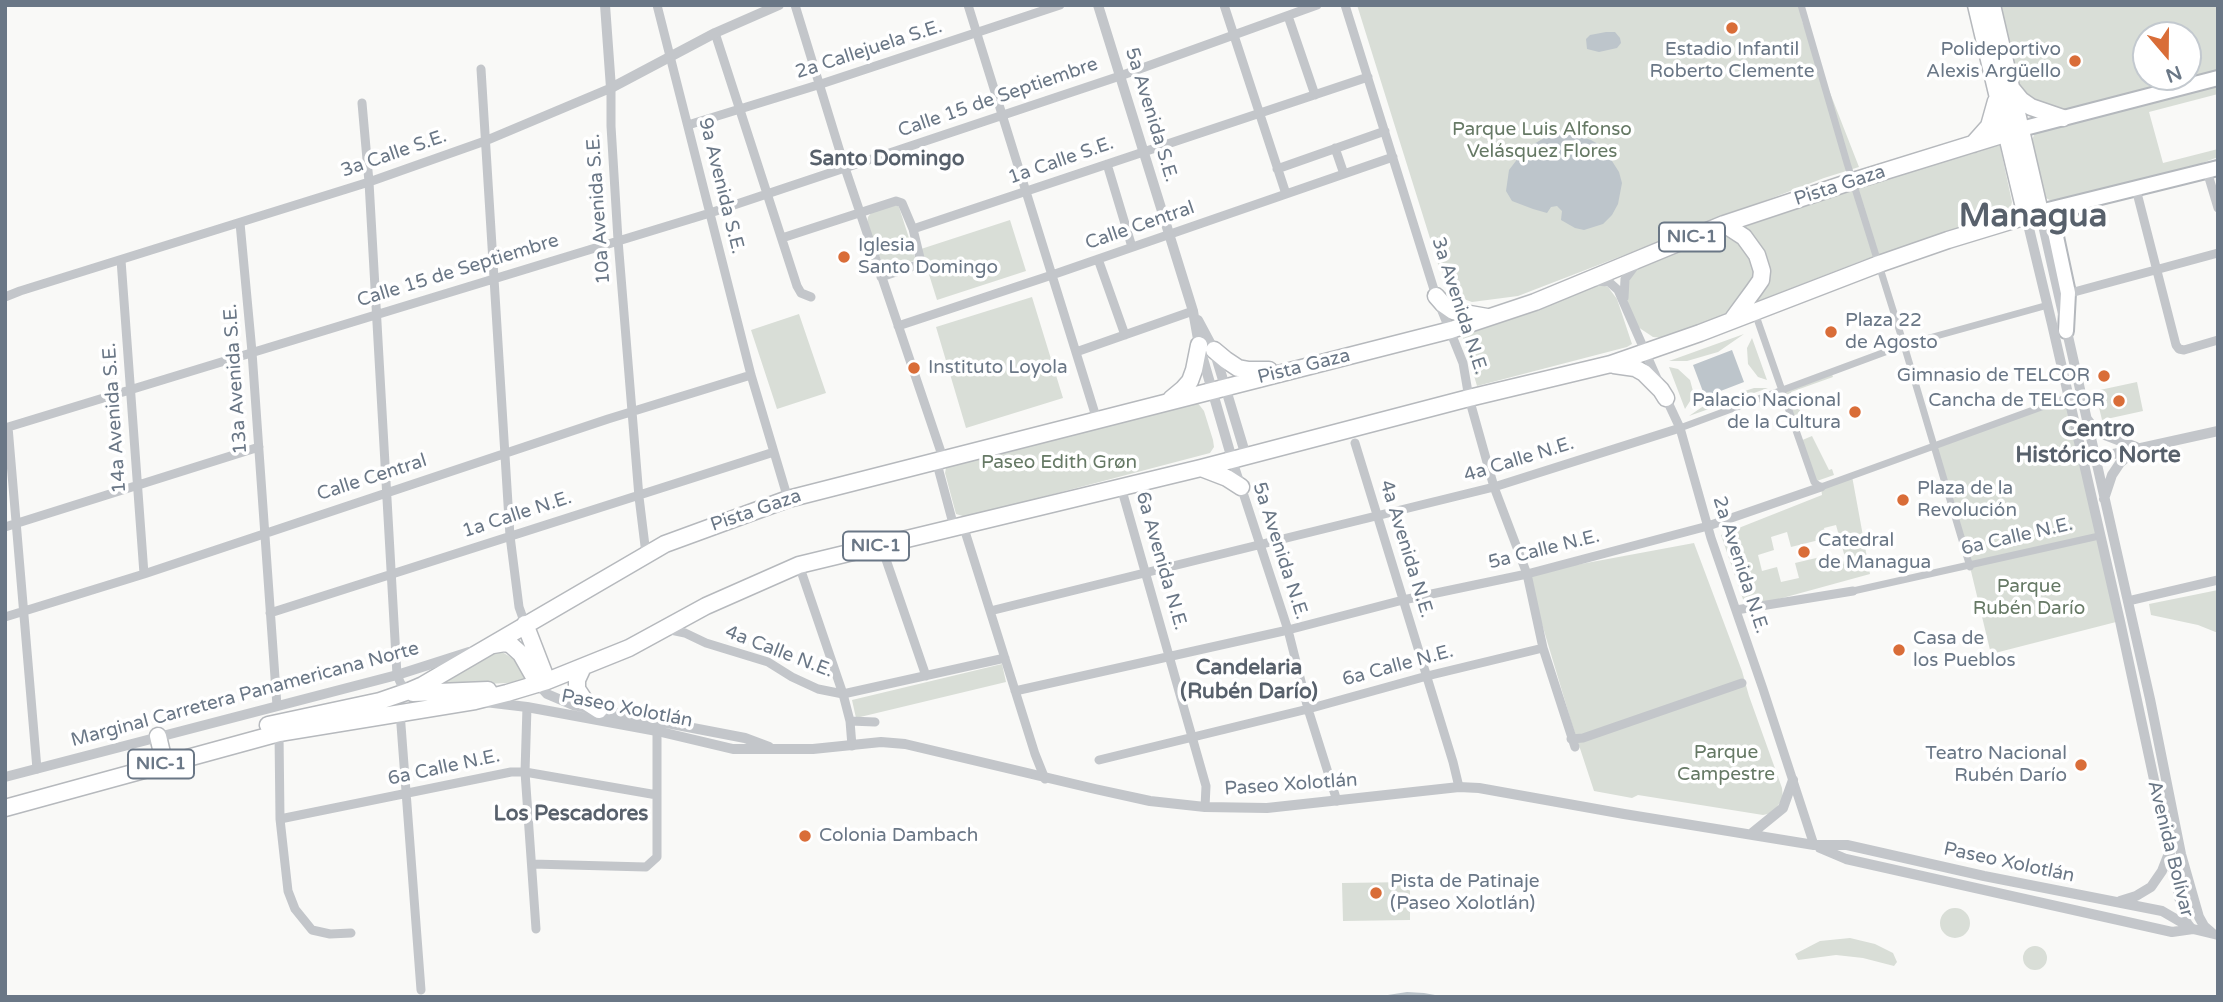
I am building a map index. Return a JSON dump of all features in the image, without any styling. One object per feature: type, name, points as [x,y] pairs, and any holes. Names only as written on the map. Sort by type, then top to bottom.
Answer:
[{"type":"highway","name":"Avenida Bolívar","points":[[1976,5],[2004,92],[2033,214]]},
{"type":"highway","name":"Avenida Bolívar","points":[[1992,5],[2004,92]]},
{"type":"highway","points":[[1972,144],[1989,126],[2004,92],[2031,107],[2063,118]]},
{"type":"highway","name":"Pista Gaza","points":[[409,691],[493,645],[646,554],[681,537],[789,499],[1451,330],[1585,281],[1724,224],[2014,131]]},
{"type":"highway","name":"NIC-1","points":[[5,808],[279,733],[475,701],[522,689],[583,667],[665,629],[716,601],[799,565],[1612,364],[1913,252],[2033,214]]},
{"type":"highway","points":[[1724,224],[1744,237],[1757,256],[1762,271],[1755,290],[1732,320]]},
{"type":"highway","points":[[1436,296],[1453,311],[1492,317]]},
{"type":"highway","points":[[1163,403],[1181,392],[1190,381],[1207,348],[1243,369],[1302,368]]},
{"type":"highway","points":[[1612,364],[1635,368],[1644,373],[1666,398]]},
{"type":"highway","points":[[1200,468],[1227,478],[1241,487]]},
{"type":"highway","points":[[526,624],[542,682]]},
{"type":"highway","points":[[493,645],[511,645],[542,682]]},
{"type":"highway","points":[[583,667],[577,680],[577,689],[585,701],[599,710]]},
{"type":"highway","points":[[409,691],[422,693],[522,689]]},
{"type":"highway","name":"NIC-1","points":[[5,796],[279,722],[380,701],[409,691]]},
{"type":"highway","points":[[158,736],[162,753]]},
{"type":"main road","name":"Pista Gaza","points":[[2014,131],[2218,78]]},
{"type":"main road","points":[[2033,214],[2212,170]]},
{"type":"main road","points":[[2066,331],[2055,232],[2066,213],[2081,202]]},
{"type":"street","name":"10a Avenida S.E.","points":[[605,5],[618,240],[646,554]]},
{"type":"street","name":"9a Avenida S.E.","points":[[657,5],[751,375],[789,499]]},
{"type":"street","name":"3a Calle S.E.","points":[[5,297],[20,290],[369,182],[485,141],[611,88],[715,33],[779,5]]},
{"type":"street","points":[[795,5],[845,168],[898,326],[958,526],[990,611],[1045,779]]},
{"type":"street","points":[[968,5],[1097,420]]},
{"type":"street","name":"2a Callejuela S.E.","points":[[688,125],[821,85],[1060,5]]},
{"type":"street","name":"5a Avenida S.E.","points":[[1098,5],[1169,234]]},
{"type":"street","points":[[1224,5],[1286,194]]},
{"type":"street","name":"Calle 15 de Septiembre","points":[[6,427],[710,213],[1120,76],[1317,5]]},
{"type":"street","name":"3a Avenida N.E.","points":[[1345,5],[1436,296],[1463,363],[1469,398],[1494,487],[1527,574],[1543,648],[1573,743],[1742,683]]},
{"type":"street","points":[[1801,5],[1970,566]]},
{"type":"street","points":[[1288,16],[1315,95]]},
{"type":"street","points":[[715,33],[801,293],[811,297]]},
{"type":"street","points":[[481,69],[510,536],[519,607],[526,624]]},
{"type":"street","name":"1a Calle S.E.","points":[[913,229],[1368,77]]},
{"type":"street","points":[[362,103],[369,182],[397,675],[401,684],[409,691]]},
{"type":"street","points":[[1278,169],[1385,131]]},
{"type":"street","points":[[1335,149],[1344,174]]},
{"type":"street","name":"Calle Central","points":[[898,326],[1393,157]]},
{"type":"street","points":[[1107,164],[1132,247]]},
{"type":"street","points":[[2212,170],[2218,208]]},
{"type":"street","points":[[2136,190],[2176,345],[2179,349],[2218,340]]},
{"type":"street","points":[[782,239],[896,201],[902,203],[913,229],[921,262],[881,277]]},
{"type":"street","name":"Avenida Bolívar","points":[[2033,214],[2063,295]]},
{"type":"street","name":"Avenida Bolívar","points":[[2033,214],[2048,304],[2069,397],[2089,459],[2104,501],[2128,601],[2181,854],[2199,917],[2199,923],[2193,929],[2187,922],[2169,853],[2099,536],[2089,459],[2085,416],[2066,331]]},
{"type":"street","name":"13a Avenida S.E.","points":[[240,222],[266,533],[277,706]]},
{"type":"street","name":"5a Avenida N.E.","points":[[1169,234],[1207,348],[1239,458],[1241,487],[1288,630],[1308,709],[1337,801]]},
{"type":"street","points":[[2063,295],[2218,253]]},
{"type":"street","points":[[1624,300],[1625,279],[1642,257]]},
{"type":"street","points":[[1098,259],[1125,335]]},
{"type":"street","name":"14a Avenida S.E.","points":[[121,260],[144,574]]},
{"type":"street","points":[[1585,281],[1609,282],[1624,300]]},
{"type":"street","name":"2a Avenida N.E.","points":[[1624,300],[1680,428],[1708,526],[1814,845]]},
{"type":"street","name":"4a Calle N.E.","points":[[990,611],[1494,487],[1680,428],[1904,345],[2048,304]]},
{"type":"street","points":[[1076,352],[1193,311]]},
{"type":"street","points":[[1755,312],[1814,482],[1821,487]]},
{"type":"street","name":"Calle Central","points":[[5,617],[144,574],[632,411],[751,375]]},
{"type":"street","name":"5a Calle N.E.","points":[[1015,691],[1288,630],[1403,600],[1527,574],[1708,526],[2069,397]]},
{"type":"street","points":[[2085,416],[2094,428],[2105,435],[2138,448]]},
{"type":"street","points":[[6,427],[37,769]]},
{"type":"street","points":[[2089,459],[2218,431]]},
{"type":"street","name":"4a Avenida N.E.","points":[[1355,443],[1459,787]]},
{"type":"street","points":[[5,527],[259,447]]},
{"type":"street","points":[[2104,501],[2109,481],[2116,468],[2138,448]]},
{"type":"street","name":"1a Calle N.E.","points":[[271,613],[774,452]]},
{"type":"street","name":"6a Avenida N.E.","points":[[1121,487],[1206,786],[1205,807]]},
{"type":"street","name":"6a Calle N.E.","points":[[1736,610],[1853,591],[2099,536]]},
{"type":"street","points":[[881,545],[926,677]]},
{"type":"street","points":[[799,565],[843,694],[850,721],[852,746]]},
{"type":"street","points":[[2128,601],[2218,580]]},
{"type":"street","name":"4a Calle N.E.","points":[[665,629],[685,633],[706,643],[768,662],[818,689],[843,694],[1005,659]]},
{"type":"street","name":"Marginal Carretera Panamericana Norte","points":[[5,777],[397,675],[493,645]]},
{"type":"street","name":"6a Calle N.E.","points":[[1099,760],[1543,648]]},
{"type":"street","name":"Paseo Xolotlán","points":[[542,682],[547,694],[559,700],[745,738],[772,748]]},
{"type":"street","name":"Paseo Xolotlán","points":[[475,701],[527,707],[657,731],[733,749],[813,749],[881,742],[905,744],[1045,779],[1150,801],[1205,807],[1267,808],[1459,787],[1479,788],[1814,845],[1847,845],[1973,874],[2162,911],[2193,929],[2218,935]]},
{"type":"street","points":[[527,707],[525,772],[536,929]]},
{"type":"street","points":[[400,712],[421,990]]},
{"type":"street","points":[[850,721],[875,722]]},
{"type":"street","points":[[532,864],[646,867],[657,858],[657,731]]},
{"type":"street","points":[[279,733],[280,819],[288,891],[295,909],[312,930],[330,934],[351,933]]},
{"type":"street","name":"6a Calle N.E.","points":[[280,819],[511,772],[525,772],[657,795]]},
{"type":"street","points":[[1751,834],[1783,808],[1793,780]]},
{"type":"street","name":"Paseo Xolotlán","points":[[1814,845],[1846,859],[2147,927],[2172,932],[2193,929]]},
{"type":"street","points":[[2115,902],[2136,896],[2151,887],[2162,871],[2169,853]]},
{"type":"street","points":[[2199,917],[2207,930],[2218,935]]},
{"type":"green space","name":"Parque Luis Alfonso Velásquez Flores","points":[[1357,5],[1800,5],[1802,21],[1859,167],[1518,296],[1472,302],[1458,297],[1439,267]]},
{"type":"green space","name":"Polideportivo Alexis Argüello","points":[[1992,5],[2218,5],[2218,79],[2202,83],[2202,21],[2132,21],[2132,91],[2170,91],[2063,118],[2021,100]]},
{"type":"green space","points":[[2218,85],[2218,94],[2149,112],[2163,163],[2218,149],[2218,157],[2184,170],[2055,203],[2046,198],[2032,140],[2036,130]]},
{"type":"green space","points":[[1989,144],[2000,146],[2012,202],[2009,213],[1861,261],[1664,338],[1653,337],[1638,327],[1628,304],[1629,281],[1640,266],[1651,260],[1731,230]]},
{"type":"green space","points":[[896,205],[899,207],[916,260],[889,270],[884,269],[867,223],[871,213]]},
{"type":"green space","points":[[1010,220],[1026,271],[937,300],[921,249]]},
{"type":"green space","points":[[1602,285],[1608,287],[1617,299],[1632,344],[1477,386],[1462,334]]},
{"type":"green space","points":[[1032,297],[1063,398],[966,428],[936,327]]},
{"type":"green space","points":[[799,314],[826,393],[777,409],[751,330]]},
{"type":"green space","points":[[1744,334],[1718,352],[1687,361],[1669,361]]},
{"type":"green space","points":[[1752,338],[1767,380],[1758,377],[1748,364],[1747,348]]},
{"type":"green space","points":[[1669,367],[1678,369],[1690,380],[1692,398],[1685,409]]},
{"type":"green space","points":[[1831,372],[1833,377],[1791,392],[1808,427],[1796,430],[1782,390]]},
{"type":"green space","name":"Cancha de TELCOR","points":[[2137,382],[2143,411],[2102,420],[2095,391]]},
{"type":"green space","points":[[1754,388],[1768,388],[1689,416],[1708,403]]},
{"type":"green space","name":"Parque Rubén Darío","points":[[2069,397],[2120,621],[1991,654],[1970,567],[1933,445]]},
{"type":"green space","name":"Paseo Edith Grøn","points":[[1197,402],[1204,411],[1213,440],[1214,447],[1210,453],[966,517],[956,514],[945,473],[946,468],[954,463]]},
{"type":"green space","points":[[1812,436],[1834,475],[1814,482],[1800,441]]},
{"type":"green space","points":[[1852,476],[1870,574],[1746,608],[1721,535],[1822,495],[1821,487]],"holes":[[[1836,525],[1846,561],[1832,564],[1829,555],[1795,563],[1799,578],[1781,582],[1777,567],[1762,571],[1758,555],[1774,550],[1771,537],[1787,532],[1791,547],[1827,538],[1824,528]]]},
{"type":"green space","name":"Parque Campestre","points":[[1694,543],[1782,788],[1783,799],[1772,813],[1763,815],[1638,795],[1632,798],[1594,791],[1527,574]]},
{"type":"green space","points":[[2218,590],[2218,633],[2198,625],[2151,615],[2149,604]]},
{"type":"green space","points":[[499,650],[520,663],[530,679],[525,682],[429,687]]},
{"type":"green space","points":[[1002,664],[1006,682],[856,718],[852,700]]},
{"type":"green space","name":"Pista de Patinaje (Paseo Xolotlán)","points":[[1410,882],[1410,920],[1343,921],[1342,883]]},
{"type":"green space","points":[[1955,908],[1966,912],[1970,923],[1966,934],[1955,938],[1944,934],[1940,923],[1944,912]]},
{"type":"green space","points":[[1850,938],[1875,944],[1893,953],[1897,962],[1894,966],[1836,955],[1798,960],[1795,954],[1820,941]]},
{"type":"green space","points":[[2035,946],[2043,950],[2047,958],[2043,966],[2035,970],[2027,966],[2023,958],[2027,950]]},
{"type":"shaded area","points":[[1615,32],[1620,38],[1621,43],[1617,48],[1599,52],[1587,49],[1586,39],[1590,35]]},
{"type":"shaded area","points":[[1567,132],[1603,147],[1619,172],[1622,183],[1618,204],[1612,215],[1603,224],[1584,230],[1561,220],[1562,211],[1557,206],[1551,207],[1547,213],[1533,209],[1512,201],[1506,191],[1509,170],[1525,149],[1546,137]]},
{"type":"shaded area","points":[[1732,350],[1744,382],[1705,397],[1693,365]]},
{"type":"shaded area","points":[[1407,992],[1424,993],[1446,997],[1375,997]]},
{"type":"place","name":"Estadio Infantil Roberto Clemente","points":[[1732,28]]},
{"type":"place","name":"Polideportivo Alexis Argüello","points":[[2075,61]]},
{"type":"place","name":"Iglesia Santo Domingo","points":[[844,257]]},
{"type":"place","name":"Plaza 22 de Agosto","points":[[1831,332]]},
{"type":"place","name":"Instituto Loyola","points":[[914,368]]},
{"type":"place","name":"Gimnasio de TELCOR","points":[[2104,376]]},
{"type":"place","name":"Cancha de TELCOR","points":[[2119,401]]},
{"type":"place","name":"Palacio Nacional de la Cultura","points":[[1855,412]]},
{"type":"place","name":"Plaza de la Revolución","points":[[1903,500]]},
{"type":"place","name":"Catedral de Managua","points":[[1804,552]]},
{"type":"place","name":"Casa de los Pueblos","points":[[1899,650]]},
{"type":"place","name":"Teatro Nacional Rubén Darío","points":[[2081,765]]},
{"type":"place","name":"Colonia Dambach","points":[[805,836]]},
{"type":"place","name":"Pista de Patinaje (Paseo Xolotlán)","points":[[1376,893]]},
{"type":"district","name":"Santo Domingo","points":[[887,159]]},
{"type":"district","name":"Managua","points":[[2033,217]]},
{"type":"district","name":"Centro Histórico Norte","points":[[2098,443]]},
{"type":"district","name":"Candelaria (Rubén Darío)","points":[[1249,680]]},
{"type":"district","name":"Los Pescadores","points":[[571,814]]}]
